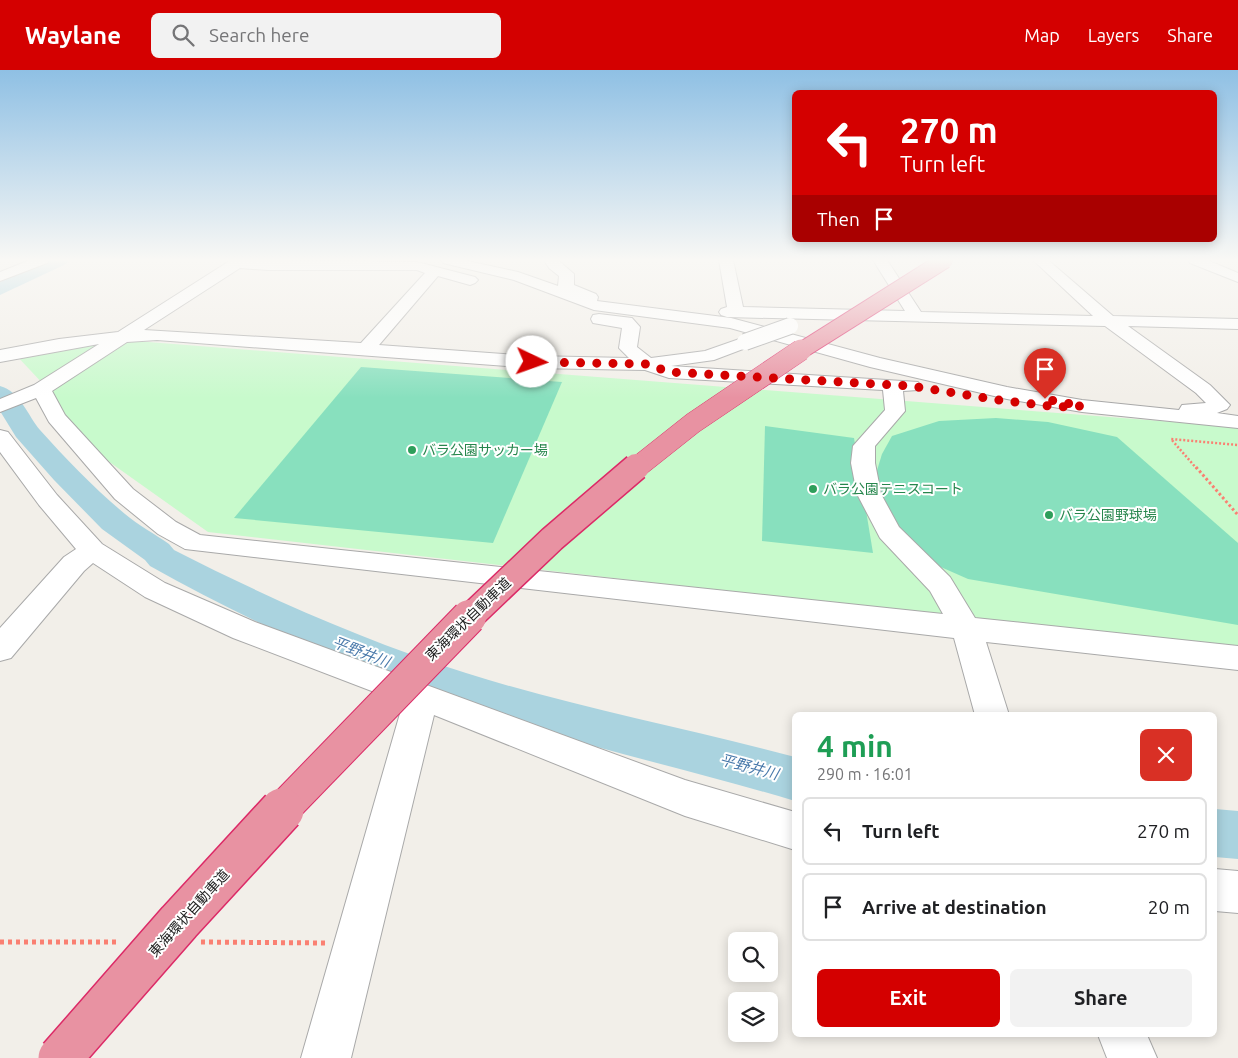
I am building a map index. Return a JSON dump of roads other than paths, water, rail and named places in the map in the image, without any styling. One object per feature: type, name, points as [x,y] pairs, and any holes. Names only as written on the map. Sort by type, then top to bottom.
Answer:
[{"type":"highway","name":"東海環状自動車道","points":[[60,1058],[312,777],[458,627],[566,527],[657,451],[736,392],[872,306]]},
{"type":"street","points":[[0,406],[35,391],[170,306]]},
{"type":"street","points":[[366,349],[404,306]]},
{"type":"street","points":[[564,306],[580,315],[626,322],[631,327],[628,348],[647,364],[669,372],[902,386],[1058,407],[1082,406]]},
{"type":"street","points":[[609,306],[737,323],[1061,391],[1138,398],[1216,401]]},
{"type":"street","points":[[692,306],[737,323],[877,363],[1007,393],[1082,406],[1238,422]]},
{"type":"street","points":[[734,306],[737,323],[754,336],[902,386]]},
{"type":"street","points":[[910,306],[916,316]]},
{"type":"street","points":[[1092,306],[1109,321],[1203,389],[1220,405],[1210,409],[1105,408]]},
{"type":"street","points":[[622,307],[737,323],[790,326],[882,316]]},
{"type":"street","points":[[0,356],[63,343],[124,336],[198,337],[532,362],[647,364],[708,356],[737,323],[916,316],[1238,324]]},
{"type":"street","points":[[902,386],[895,411],[864,446],[863,463],[869,494],[889,532],[940,584],[966,628],[991,712]]},
{"type":"street","points":[[35,391],[56,418],[124,494],[167,528],[194,543],[586,584],[1238,658]]},
{"type":"street","points":[[0,438],[48,500],[92,550],[156,590],[244,630],[422,696],[685,798],[792,830]]},
{"type":"street","points":[[0,650],[74,564],[92,550]]},
{"type":"street","points":[[326,1058],[422,696]]},
{"type":"street","points":[[1217,890],[1238,892]]},
{"type":"street","points":[[1123,1037],[1132,1058]]},
{"type":"waterway","name":"平野井川","points":[[0,394],[21,420],[26,431],[65,474],[114,522],[157,552],[162,558],[247,602],[378,659],[468,691],[549,715],[792,778]]},
{"type":"waterway","name":"平野井川","points":[[1217,833],[1238,835]]},
{"type":"place","name":"バラ公園サッカー場","points":[[412,450]]},
{"type":"place","name":"バラ公園テニスコート","points":[[813,489]]},
{"type":"place","name":"バラ公園野球場","points":[[1049,515]]}]
